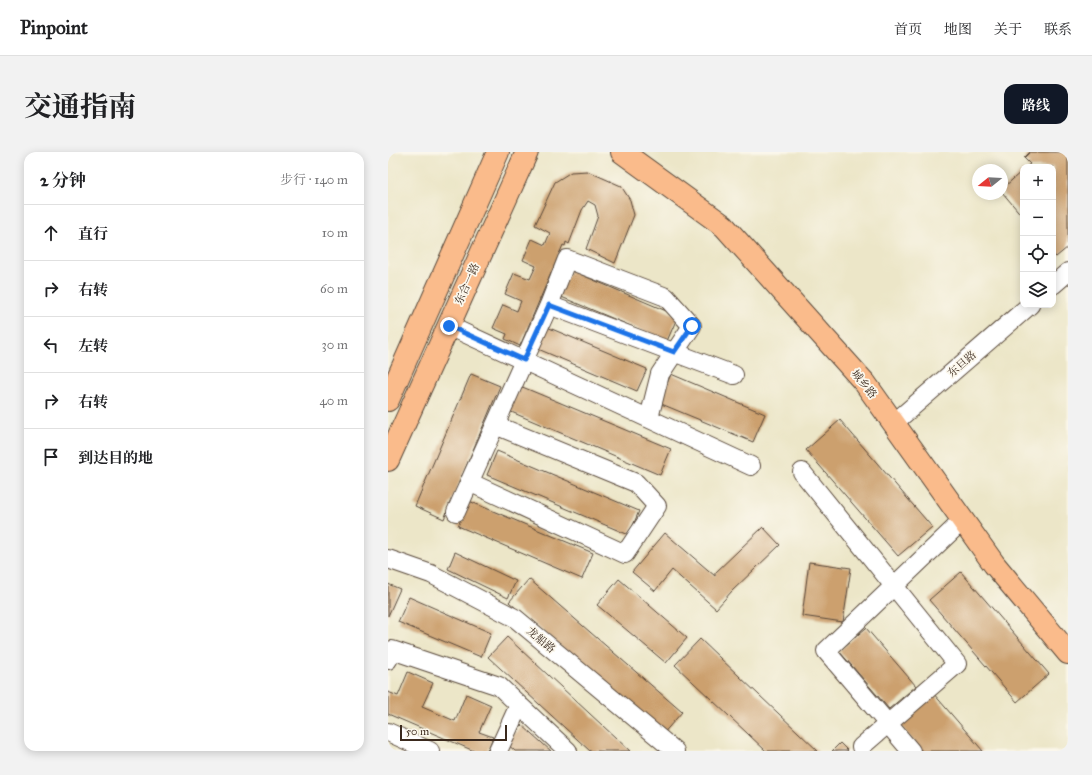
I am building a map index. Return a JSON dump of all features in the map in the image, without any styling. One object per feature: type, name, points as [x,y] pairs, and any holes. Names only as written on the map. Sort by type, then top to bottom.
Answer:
[{"type":"main road","points":[[388,400],[498,152]]},
{"type":"main road","name":"东合一路","points":[[388,460],[527,152]]},
{"type":"main road","name":"城乡路","points":[[622,152],[724,226],[898,420],[1003,557],[1068,635]]},
{"type":"main road","name":"城乡路","points":[[642,152],[732,217],[874,376],[898,420],[963,520],[994,564],[1068,653]]},
{"type":"street","points":[[456,512],[549,305],[567,260],[666,297],[692,326],[660,374],[649,418]]},
{"type":"street","points":[[1056,282],[1068,272]]},
{"type":"street","points":[[549,305],[734,375]]},
{"type":"street","name":"东旦路","points":[[898,420],[1027,308]]},
{"type":"street","points":[[449,326],[751,466]]},
{"type":"street","points":[[469,482],[625,554],[657,506],[636,483],[495,425]]},
{"type":"street","points":[[802,472],[957,664],[861,747]]},
{"type":"street","points":[[911,751],[826,651],[963,520]]},
{"type":"street","name":"龙船路","points":[[388,559],[431,574],[515,618],[675,751]]},
{"type":"street","points":[[388,660],[392,650],[499,686],[568,751]]},
{"type":"street","points":[[498,751],[519,704]]},
{"type":"street","points":[[388,732],[430,751]]},
{"type":"building","points":[[1030,152],[1068,152],[1068,247],[1056,257],[1056,164],[1030,164],[1024,158]]},
{"type":"building","points":[[587,171],[621,186],[630,200],[634,215],[615,263],[586,249],[598,216],[595,205],[588,201],[582,210],[569,244],[566,242],[565,246],[563,245],[520,346],[505,339],[507,334],[493,328],[503,305],[517,311],[521,301],[505,294],[514,273],[530,279],[536,266],[523,260],[532,239],[545,245],[550,233],[535,225],[555,182],[571,172]]},
{"type":"building","points":[[1020,173],[1020,213],[1008,199],[1008,184]]},
{"type":"building","points":[[570,270],[678,316],[667,341],[559,296]]},
{"type":"building","points":[[547,327],[647,369],[637,391],[538,349]]},
{"type":"building","points":[[471,374],[500,386],[444,519],[415,506]]},
{"type":"building","points":[[671,374],[765,414],[753,442],[659,403]]},
{"type":"building","points":[[520,386],[671,449],[660,475],[509,411]]},
{"type":"building","points":[[840,420],[932,527],[898,556],[806,450]]},
{"type":"building","points":[[497,451],[639,511],[629,535],[487,475]]},
{"type":"building","points":[[469,501],[593,553],[582,579],[458,526]]},
{"type":"building","points":[[763,527],[780,545],[732,591],[716,609],[672,570],[655,591],[632,572],[665,533],[715,576],[715,573]]},
{"type":"building","points":[[455,552],[516,581],[508,598],[448,569]]},
{"type":"building","points":[[809,562],[851,568],[843,622],[802,616]]},
{"type":"building","points":[[961,572],[1049,674],[1017,702],[929,600]]},
{"type":"building","points":[[529,579],[682,712],[662,735],[509,602]]},
{"type":"building","points":[[619,579],[687,638],[666,663],[597,605]]},
{"type":"building","points":[[388,584],[400,589],[388,616]]},
{"type":"building","points":[[409,597],[491,633],[481,657],[398,622]]},
{"type":"building","points":[[866,628],[916,686],[889,709],[839,651]]},
{"type":"building","points":[[507,637],[630,751],[590,751],[488,657]]},
{"type":"building","points":[[700,639],[818,751],[766,751],[675,665]]},
{"type":"building","points":[[408,672],[433,683],[422,707],[455,721],[466,694],[491,705],[479,732],[493,737],[487,751],[474,751],[388,714],[388,692],[398,696]]},
{"type":"building","points":[[933,693],[983,751],[922,751],[898,723]]},
{"type":"building","points":[[522,725],[551,751],[515,751],[506,743]]},
{"type":"building","points":[[840,743],[848,751],[832,751]]},
{"type":"route","points":[[449,326],[524,360],[549,305],[674,352],[692,326]]}]
